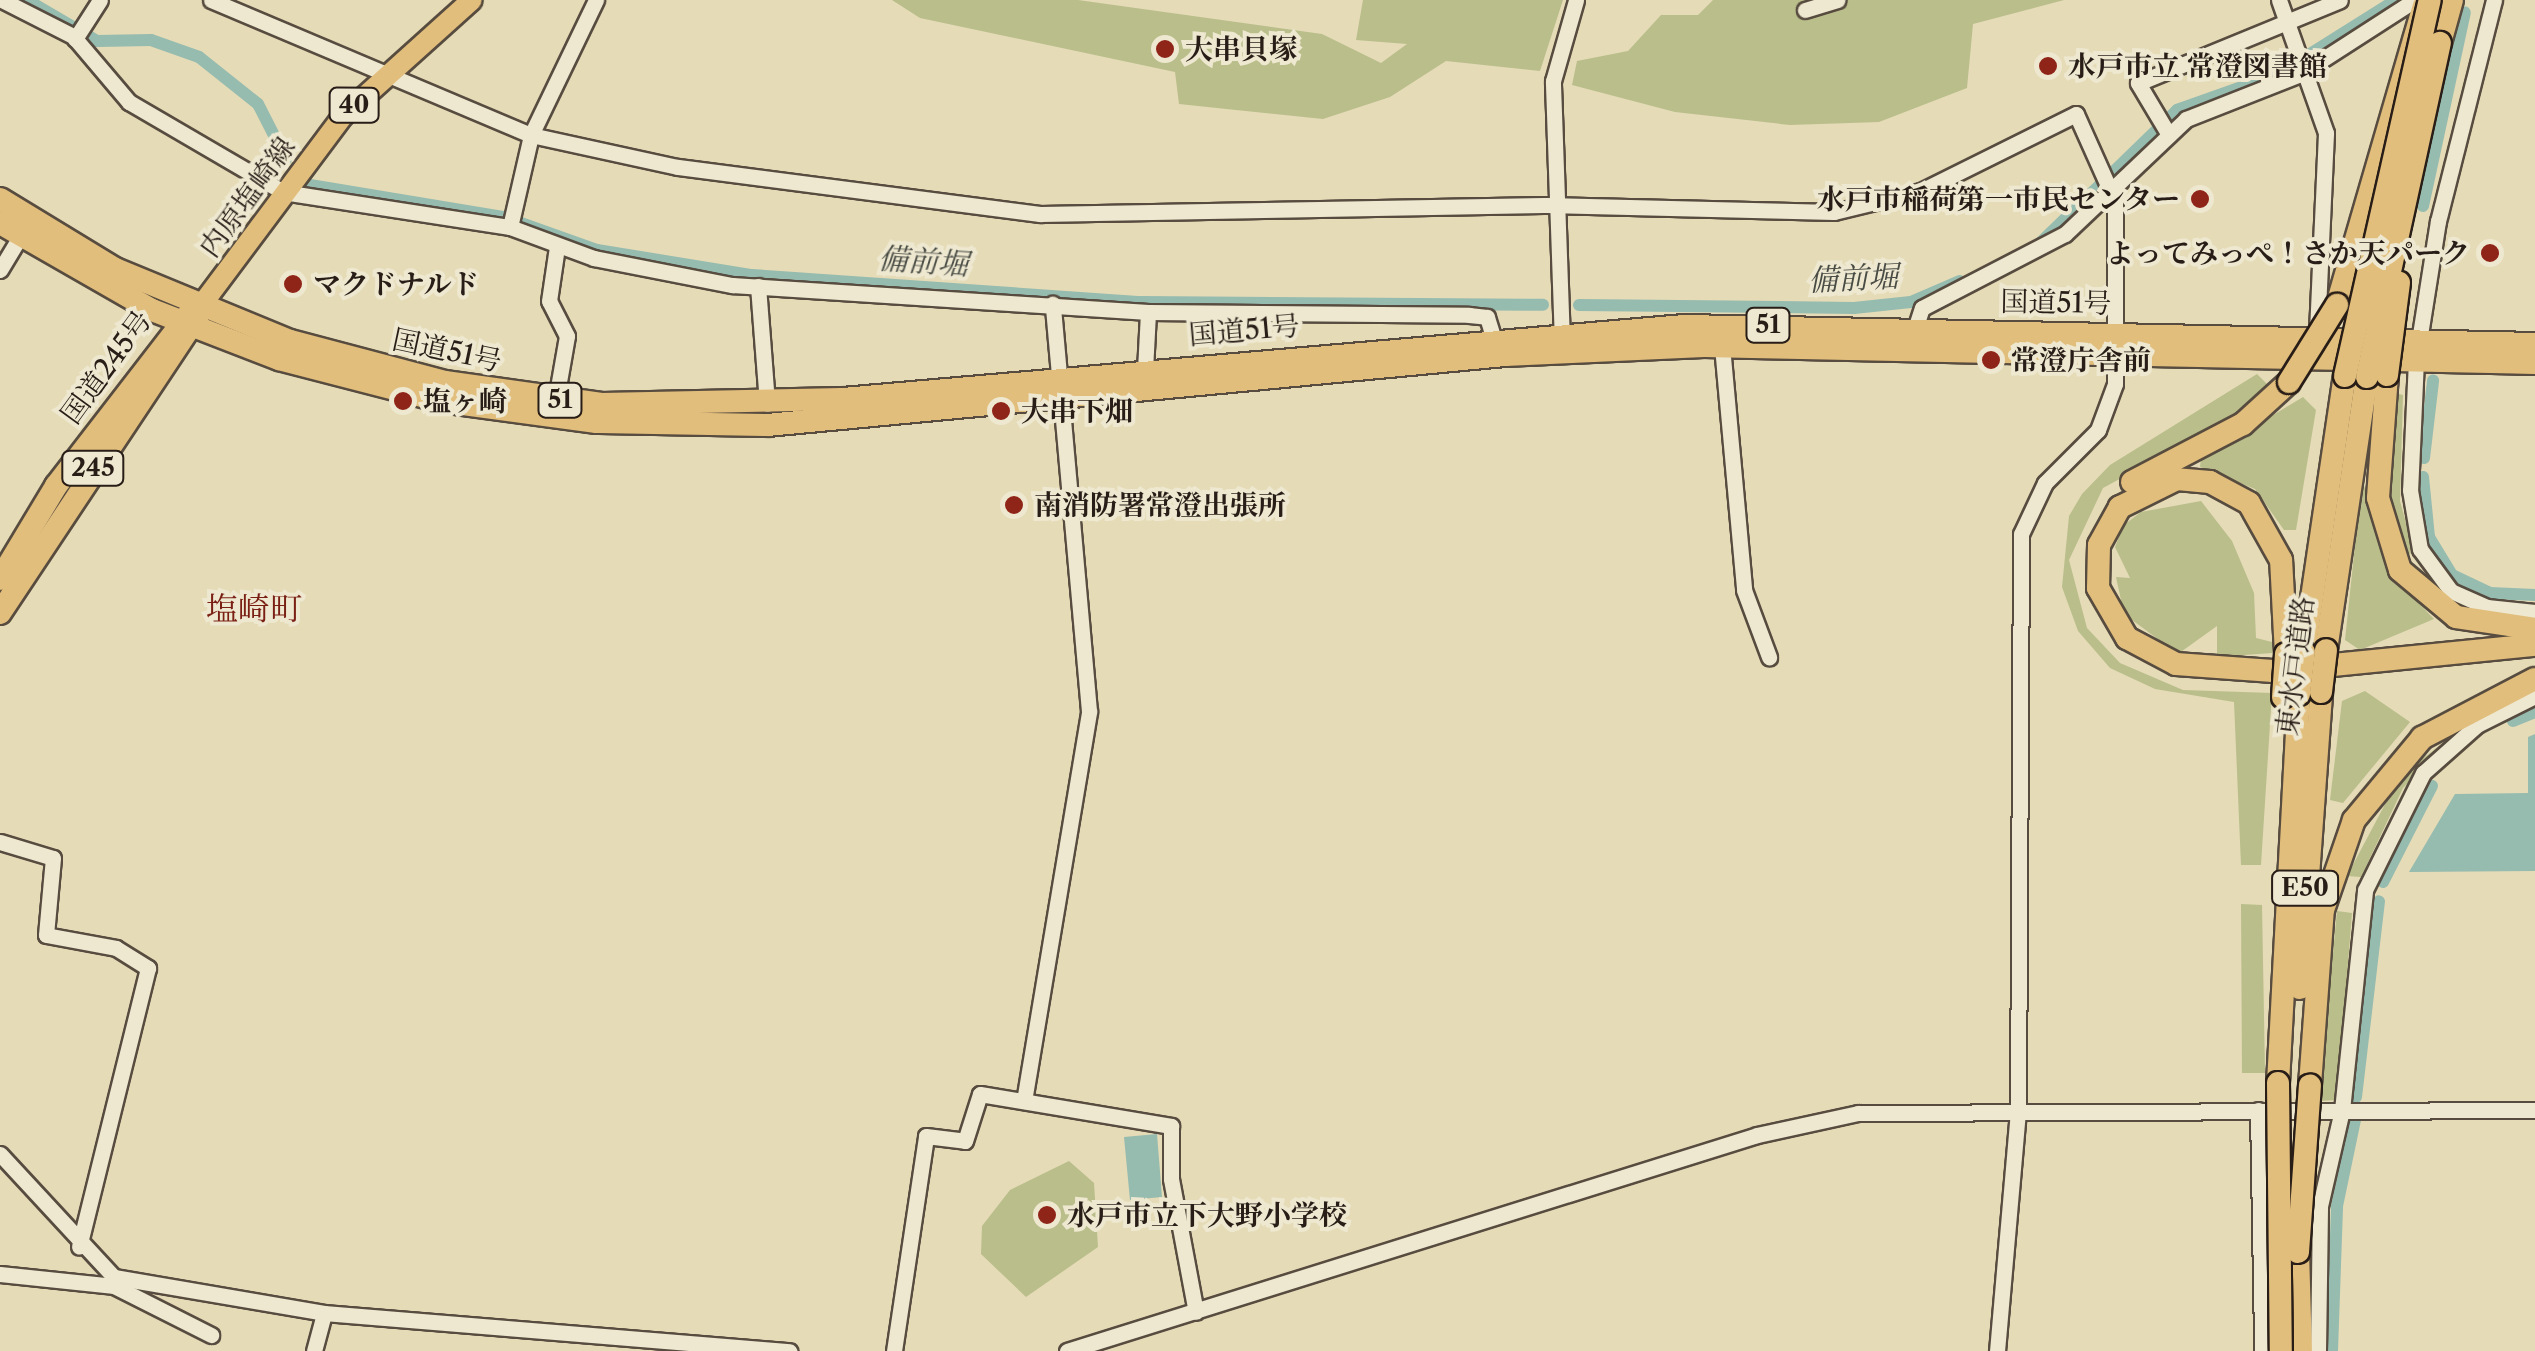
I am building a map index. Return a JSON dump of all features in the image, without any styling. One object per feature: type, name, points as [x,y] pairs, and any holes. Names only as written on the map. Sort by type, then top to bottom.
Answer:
[{"type":"highway","name":"東水戸道路","points":[[2295,1084],[2280,970],[2306,652],[2366,376],[2428,0]]},
{"type":"highway","points":[[2428,0],[2343,291],[2290,382],[2243,424],[2142,474],[2101,511],[2084,566],[2108,637],[2163,672],[2218,683],[2535,657]]},
{"type":"highway","points":[[2452,0],[2366,376],[2378,498],[2400,570],[2456,617],[2535,629]]},
{"type":"highway","name":"国道51号","points":[[0,199],[190,319],[394,370],[556,399],[767,404],[1059,388],[1145,370],[1493,337],[1562,322],[1722,346],[2116,343],[2317,336],[2535,363]]},
{"type":"highway","name":"国道51号","points":[[0,223],[20,238],[190,319],[386,390],[597,422],[767,425],[1562,322],[1914,329],[2116,343],[2418,350],[2535,344]]},
{"type":"highway","name":"国道245号","points":[[0,579],[190,319]]},
{"type":"highway","name":"国道245号","points":[[0,613],[190,319]]},
{"type":"highway","points":[[2301,694],[2306,652],[2281,560],[2249,503],[2210,482],[2177,480],[2120,507],[2099,545],[2098,588],[2127,638],[2176,664],[2273,671],[2535,645]]},
{"type":"highway","points":[[2301,1351],[2295,1084],[2323,910],[2354,820],[2422,738],[2535,679]]},
{"type":"highway","name":"東水戸道路","points":[[2281,1351],[2295,1084],[2301,694]]},
{"type":"main road","name":"内原塩崎線","points":[[190,319],[283,192],[382,76],[472,0]]},
{"type":"street","points":[[2,0],[75,39],[128,102],[283,192],[511,221],[557,247],[758,286],[1148,312],[1469,314],[1487,316],[1493,337]]},
{"type":"street","points":[[75,39],[100,0]]},
{"type":"street","points":[[211,0],[382,76],[531,135],[678,167],[1040,214],[1557,205],[1856,210],[1921,191],[2076,114],[2109,181],[2116,343],[2098,430],[2044,483],[2021,534],[2018,1111],[1997,1351]]},
{"type":"street","points":[[511,221],[531,135],[596,0]]},
{"type":"street","points":[[1562,322],[1552,82],[1576,0]]},
{"type":"street","points":[[1805,10],[1837,0]]},
{"type":"street","points":[[2279,0],[2292,52],[2326,133],[2317,336]]},
{"type":"street","points":[[2162,127],[2138,82],[2340,0]]},
{"type":"street","points":[[1914,329],[1922,308],[2039,254],[2162,127],[2299,71],[2416,0]]},
{"type":"street","points":[[2494,0],[2455,136],[2418,350],[2410,490],[2420,549],[2466,600],[2535,612]]},
{"type":"street","points":[[0,270],[20,238]]},
{"type":"street","points":[[556,399],[567,336],[549,301],[557,247]]},
{"type":"street","points":[[758,286],[767,404]]},
{"type":"street","points":[[1024,1100],[1089,722],[1052,304]]},
{"type":"street","points":[[1145,370],[1148,312]]},
{"type":"street","points":[[1722,346],[1744,590],[1770,657]]},
{"type":"street","points":[[2318,1351],[2320,1206],[2342,1110],[2354,957],[2384,838],[2440,754],[2535,696]]},
{"type":"street","points":[[0,842],[53,858],[46,935],[116,948],[148,968],[79,1247]]},
{"type":"street","points":[[894,1351],[926,1136],[965,1141],[980,1094],[1171,1126],[1170,1180],[1196,1312]]},
{"type":"street","points":[[2258,1110],[2262,1351]]},
{"type":"street","points":[[1067,1351],[1757,1136],[1858,1114],[2535,1110]]},
{"type":"street","points":[[0,1154],[79,1247],[114,1281],[211,1336]]},
{"type":"street","points":[[0,1274],[114,1281],[324,1314],[789,1351]]},
{"type":"street","points":[[314,1351],[324,1314]]},
{"type":"green space","points":[[892,0],[1078,0],[1322,34],[1381,63],[1407,44],[1356,40],[1363,0],[1563,0],[1540,71],[1446,61],[1390,97],[1323,119],[1179,104],[1175,72],[920,18]]},
{"type":"green space","points":[[1713,0],[2064,0],[1973,24],[1967,88],[1879,122],[1790,125],[1675,112],[1572,85],[1577,61],[1628,51],[1661,15],[1698,15]]},
{"type":"green space","points":[[2257,374],[2271,388],[2234,417],[2103,488],[2069,560],[2087,628],[2120,663],[2183,690],[2272,693],[2261,865],[2241,865],[2234,702],[2155,689],[2110,668],[2078,631],[2062,587],[2069,516],[2082,494],[2110,465]]},
{"type":"green space","points":[[2395,393],[2403,395],[2400,501],[2414,552],[2404,556],[2390,501]]},
{"type":"green space","points":[[2303,397],[2316,410],[2296,530],[2284,530],[2255,489],[2200,467],[2201,459]]},
{"type":"green space","points":[[2362,479],[2391,575],[2434,619],[2360,650],[2345,640]]},
{"type":"green space","points":[[2201,501],[2232,541],[2254,593],[2256,638],[2272,642],[2272,653],[2217,657],[2217,626],[2178,654],[2124,614],[2116,577],[2130,578],[2115,547],[2124,525],[2141,512]]},
{"type":"green space","points":[[2365,691],[2410,722],[2343,803],[2330,800],[2342,701]]},
{"type":"green space","points":[[2465,726],[2403,788],[2361,877],[2347,876],[2400,776]]},
{"type":"green space","points":[[2241,904],[2262,905],[2265,1073],[2242,1073]]},
{"type":"green space","points":[[2337,911],[2352,913],[2337,1100],[2319,1101]]},
{"type":"green space","points":[[1069,1161],[1094,1183],[1098,1247],[1026,1297],[981,1254],[982,1226],[1010,1190]]},
{"type":"water","points":[[2535,734],[2535,871],[2409,872],[2455,794],[2528,793],[2528,737]]},
{"type":"water","points":[[1157,1134],[1162,1197],[1130,1200],[1124,1137]]},
{"type":"waterway","name":"備前堀","points":[[27,0],[97,41],[151,40],[199,57],[258,104],[286,159]]},
{"type":"waterway","points":[[2041,242],[2177,110],[2278,74],[2396,0]]},
{"type":"waterway","points":[[2423,206],[2465,12]]},
{"type":"waterway","name":"備前堀","points":[[310,185],[504,217],[597,250],[752,275],[1141,302],[1543,305]]},
{"type":"waterway","name":"備前堀","points":[[1579,305],[1854,308],[1911,302],[1960,281]]},
{"type":"waterway","points":[[2424,458],[2433,381]]},
{"type":"waterway","points":[[2423,477],[2429,537],[2452,575],[2490,593],[2535,595]]},
{"type":"waterway","points":[[2513,721],[2535,712]]},
{"type":"waterway","points":[[2383,882],[2432,786]]},
{"type":"waterway","points":[[2356,1097],[2379,901]]},
{"type":"waterway","points":[[2332,1351],[2337,1206],[2355,1120]]},
{"type":"place","name":"大串貝塚","points":[[1165,49]]},
{"type":"place","name":"水戸市立 常澄図書館","points":[[2048,66]]},
{"type":"place","name":"水戸市稲荷第一市民センター","points":[[2200,199]]},
{"type":"place","name":"よってみっぺ！さか天パーク","points":[[2490,253]]},
{"type":"place","name":"マクドナルド","points":[[293,284]]},
{"type":"place","name":"常澄庁舎前","points":[[1991,360]]},
{"type":"place","name":"塩ヶ崎","points":[[403,401]]},
{"type":"place","name":"大串下畑","points":[[1001,411]]},
{"type":"place","name":"南消防署常澄出張所","points":[[1014,505]]},
{"type":"place","name":"水戸市立下大野小学校","points":[[1047,1215]]},
{"type":"district","name":"塩崎町","points":[[254,609]]}]
